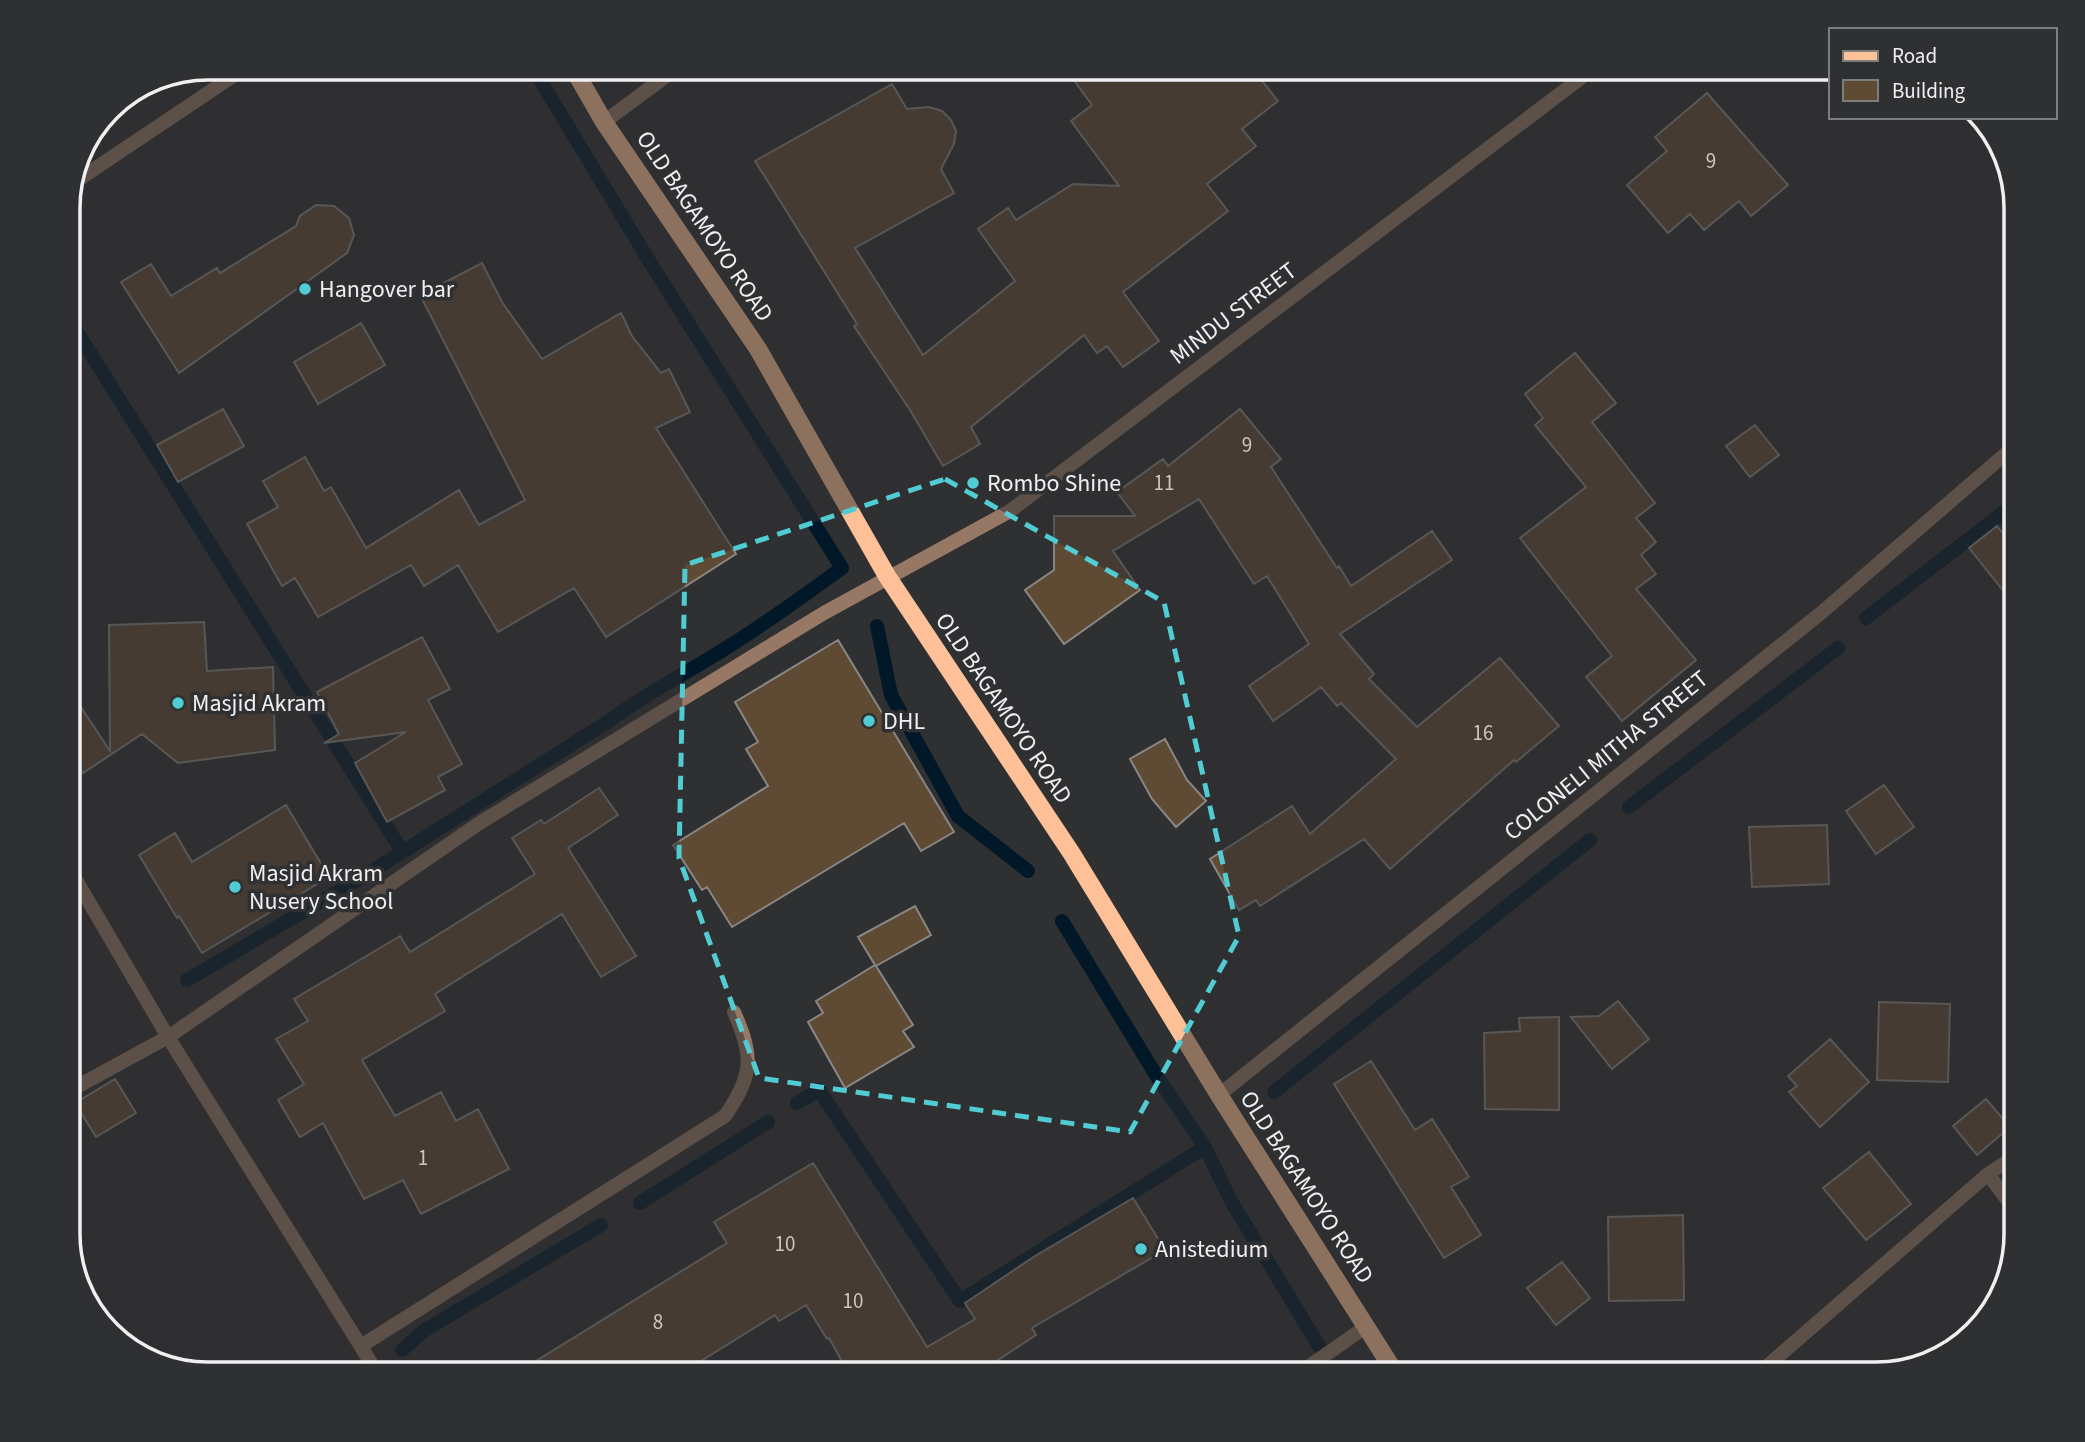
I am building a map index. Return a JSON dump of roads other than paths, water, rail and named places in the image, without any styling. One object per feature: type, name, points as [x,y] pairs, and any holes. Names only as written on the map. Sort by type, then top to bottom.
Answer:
[{"type":"main road","name":"OLD BAGAMOYO ROAD","points":[[580,80],[604,122],[758,349],[887,576],[1072,854],[1219,1095],[1389,1362]]},
{"type":"street","points":[[85,175],[227,80]]},
{"type":"street","points":[[604,122],[661,80]]},
{"type":"street","name":"MINDU STREET","points":[[81,1084],[168,1037],[481,822],[887,576],[1010,511],[1578,80]]},
{"type":"street","name":"COLONELI MITHA STREET","points":[[1219,1095],[1821,613],[2004,455]]},
{"type":"street","points":[[81,888],[168,1037],[371,1362]]},
{"type":"street","points":[[361,1346],[725,1116],[741,1092],[748,1065],[745,1037],[734,1012]]},
{"type":"street","points":[[1772,1362],[1988,1174],[2004,1164]]},
{"type":"street","points":[[1988,1174],[2004,1196]]},
{"type":"street","points":[[1315,1362],[1367,1326]]},
{"type":"waterway","points":[[187,980],[366,875],[738,640],[842,568],[648,259],[540,80]]},
{"type":"waterway","points":[[81,338],[402,851]]},
{"type":"waterway","points":[[1866,618],[2004,512]]},
{"type":"waterway","points":[[877,626],[891,695],[958,816],[1028,871]]},
{"type":"waterway","points":[[1629,807],[1838,648]]},
{"type":"waterway","points":[[1274,1092],[1590,840]]},
{"type":"waterway","points":[[1062,921],[1156,1075],[1205,1147],[1231,1201],[1319,1346]]},
{"type":"waterway","points":[[797,1103],[819,1090],[960,1301],[1205,1147]]},
{"type":"waterway","points":[[640,1203],[768,1122]]},
{"type":"waterway","points":[[402,1350],[425,1330],[601,1225]]},
{"type":"place","name":"Hangover bar","points":[[305,289]]},
{"type":"place","name":"Rombo Shine","points":[[973,483]]},
{"type":"place","name":"Masjid Akram","points":[[178,703]]},
{"type":"place","name":"DHL","points":[[869,721]]},
{"type":"place","name":"Masjid Akram Nusery School","points":[[235,887]]},
{"type":"place","name":"Anistedium","points":[[1141,1249]]}]
